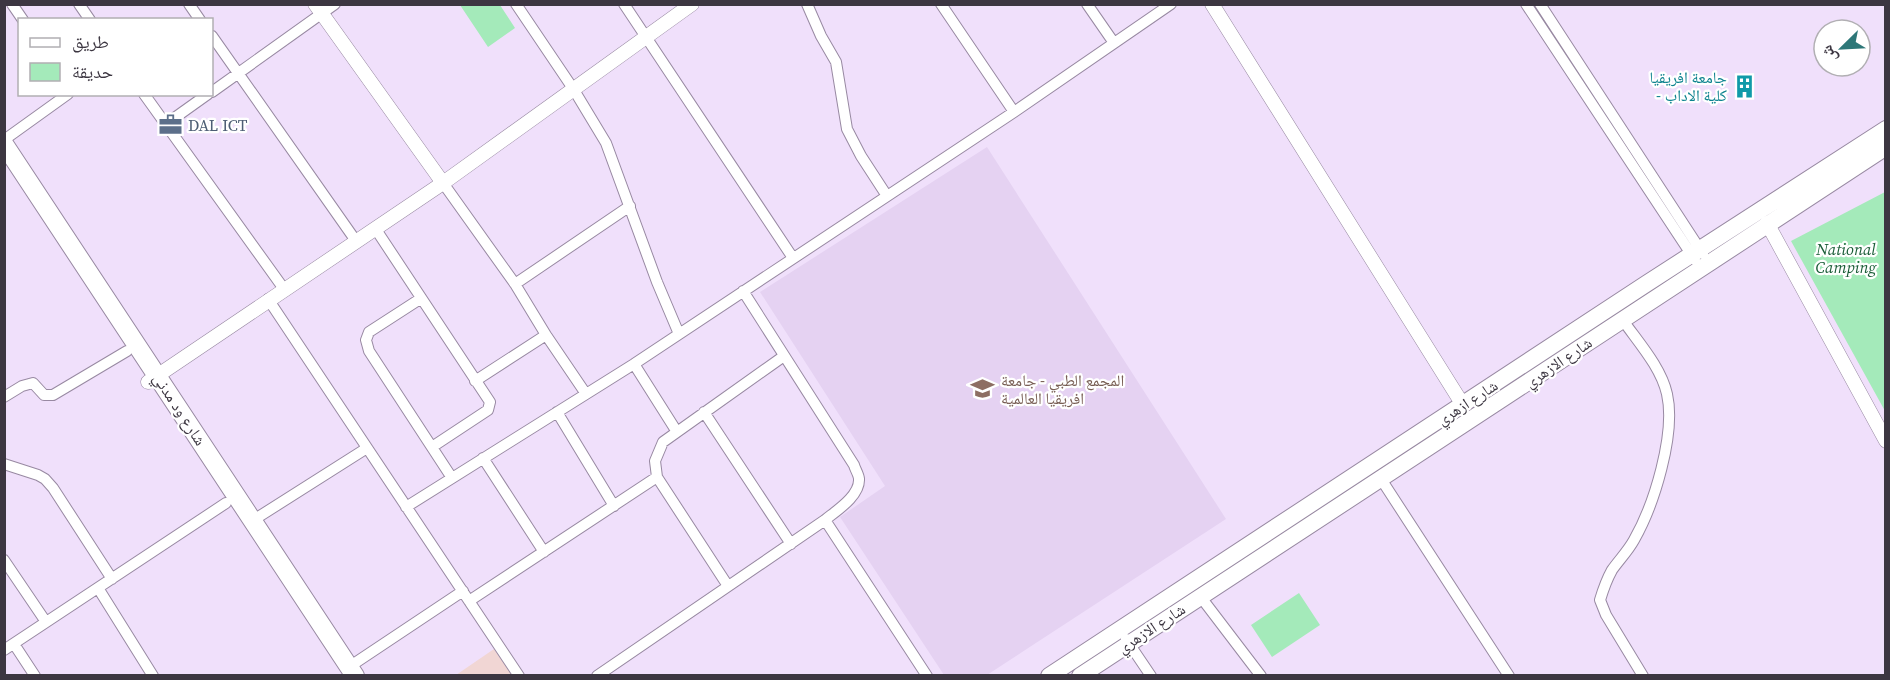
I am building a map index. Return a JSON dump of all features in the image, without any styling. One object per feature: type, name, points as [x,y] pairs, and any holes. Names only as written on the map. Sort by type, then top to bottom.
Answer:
[{"type":"highway","name":"شارع ود مدني","points":[[4,142],[153,378],[226,503],[348,673]]},
{"type":"highway","name":"شارع ود مدني","points":[[4,165],[127,351],[153,378],[252,521],[348,673]]},
{"type":"main road","name":"شارع ازهري","points":[[1049,675],[1463,405],[1700,258],[1886,129]]},
{"type":"main road","name":"شارع الازهري","points":[[1080,675],[1622,319],[1700,258],[1767,223],[1886,147]]},
{"type":"street","points":[[12,4],[22,18]]},
{"type":"street","points":[[79,4],[89,18]]},
{"type":"street","points":[[189,4],[199,18]]},
{"type":"street","points":[[213,91],[318,9],[335,4]]},
{"type":"street","points":[[516,4],[574,90],[606,143],[657,282],[679,334]]},
{"type":"street","points":[[624,4],[793,258]]},
{"type":"street","points":[[153,378],[443,183],[692,4]]},
{"type":"street","points":[[807,4],[836,62],[847,129],[861,156],[887,196]]},
{"type":"street","points":[[941,4],[1014,112]]},
{"type":"street","points":[[1087,4],[1114,44]]},
{"type":"street","points":[[406,507],[634,364],[1014,112],[1171,4]]},
{"type":"street","points":[[1212,4],[1463,405]]},
{"type":"street","points":[[1526,4],[1700,258]]},
{"type":"street","points":[[1540,4],[1700,258]]},
{"type":"street","points":[[318,9],[515,284],[586,394]]},
{"type":"street","points":[[213,37],[356,241]]},
{"type":"street","points":[[4,142],[65,96]]},
{"type":"street","points":[[145,96],[284,289]]},
{"type":"street","points":[[165,124],[206,96]]},
{"type":"street","points":[[515,284],[630,207]]},
{"type":"street","points":[[1767,223],[1886,441]]},
{"type":"street","points":[[375,228],[490,402],[490,407],[432,447]]},
{"type":"street","points":[[597,675],[825,520],[849,500],[857,488],[859,479],[854,465],[743,291]]},
{"type":"street","points":[[268,299],[519,675]]},
{"type":"street","points":[[420,299],[369,332],[366,340],[369,351],[452,478]]},
{"type":"street","points":[[1622,319],[1659,373],[1667,393],[1669,407],[1668,441],[1662,468],[1648,508],[1634,541],[1612,570],[1600,600],[1606,615],[1643,675]]},
{"type":"street","points":[[475,381],[546,335]]},
{"type":"street","points":[[4,397],[21,386],[33,383],[44,395],[53,395],[127,351]]},
{"type":"street","points":[[728,586],[657,477],[654,461],[663,442],[784,356]]},
{"type":"street","points":[[634,364],[677,432]]},
{"type":"street","points":[[557,412],[614,506]]},
{"type":"street","points":[[704,412],[791,544]]},
{"type":"street","points":[[252,521],[367,448]]},
{"type":"street","points":[[483,458],[544,552]]},
{"type":"street","points":[[4,464],[45,479],[112,579]]},
{"type":"street","points":[[469,601],[657,477]]},
{"type":"street","points":[[1381,479],[1509,675]]},
{"type":"street","points":[[35,675],[9,647],[226,503]]},
{"type":"street","points":[[825,520],[927,675]]},
{"type":"street","points":[[4,560],[46,622]]},
{"type":"street","points":[[98,588],[153,675]]},
{"type":"street","points":[[348,673],[463,591]]},
{"type":"street","points":[[1200,596],[1261,675]]},
{"type":"street","points":[[1119,628],[1151,675]]},
{"type":"shaded area","name":"المجمع الطبي - جامعة افريقيا العالمية","points":[[987,147],[1226,519],[987,675],[944,675],[840,517],[885,486],[760,292]]},
{"type":"shaded area","points":[[494,649],[512,675],[456,675]]},
{"type":"green space","points":[[460,5],[500,5],[515,28],[488,47]]},
{"type":"green space","name":"National Camping","points":[[1885,192],[1885,411],[1791,241]]},
{"type":"green space","points":[[1299,593],[1320,625],[1272,657],[1251,625]]},
{"type":"place","name":"جامعة افريقيا - كلية الاداب","points":[[1745,86]]},
{"type":"place","name":"DAL ICT","points":[[170,125]]},
{"type":"place","name":"المجمع الطبي - جامعة افريقيا العالمية","points":[[983,389]]}]
